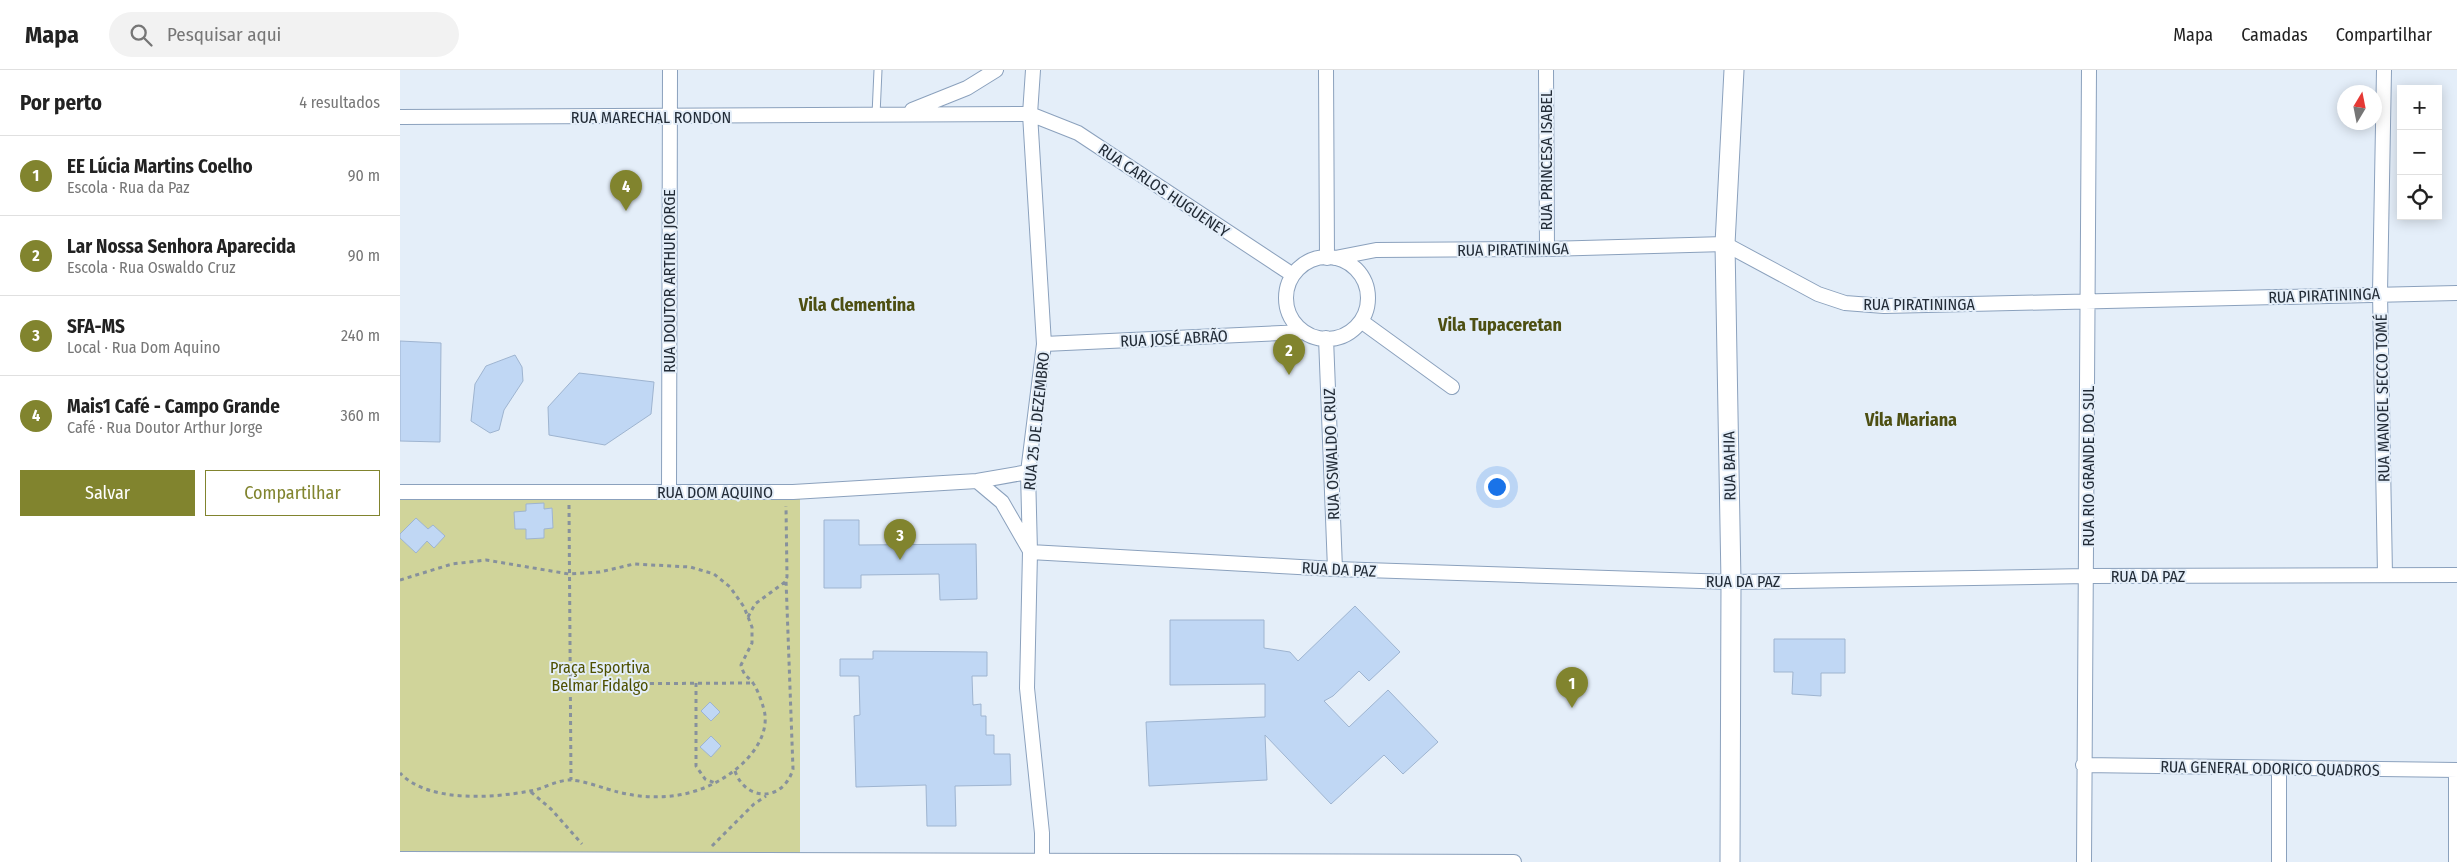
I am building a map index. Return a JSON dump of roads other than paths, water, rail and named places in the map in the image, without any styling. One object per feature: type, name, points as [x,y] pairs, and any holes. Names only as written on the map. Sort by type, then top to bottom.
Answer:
[{"type":"street","name":"RUA DOUTOR ARTHUR JORGE","points":[[669,492],[670,70]]},
{"type":"street","name":"RUA MARECHAL RONDON","points":[[902,114],[953,94],[996,70]]},
{"type":"street","name":"RUA 25 DE DEZEMBRO","points":[[1033,70],[1030,114],[1044,344],[1028,472],[1030,552],[1027,688],[1042,833],[1042,862]]},
{"type":"street","points":[[1326,70],[1331,258]]},
{"type":"street","name":"RUA PRINCESA ISABEL","points":[[1546,70],[1546,249]]},
{"type":"street","name":"RUA BAHIA","points":[[1730,862],[1731,582],[1725,244],[1734,70]]},
{"type":"street","name":"RUA RIO GRANDE DO SUL","points":[[2084,862],[2083,765],[2087,576],[2089,70]]},
{"type":"street","name":"RUA MANOEL SECCO TOMÉ","points":[[2384,70],[2380,293],[2385,575]]},
{"type":"street","name":"RUA MARECHAL RONDON","points":[[400,117],[1030,114]]},
{"type":"street","name":"RUA CARLOS HUGUENEY","points":[[1030,114],[1078,133],[1293,275]]},
{"type":"street","name":"RUA PIRATININGA","points":[[1331,258],[1376,250],[1546,249],[1725,244],[1818,294],[1846,303],[1884,306],[2380,293],[2457,293]]},
{"type":"street","points":[[1319,258],[1331,258],[1350,264],[1361,276],[1367,290],[1367,306],[1361,321],[1349,332],[1334,338],[1318,338],[1304,332],[1292,320],[1286,305],[1286,289],[1293,275],[1304,264],[1319,258]]},
{"type":"street","points":[[1361,321],[1452,387]]},
{"type":"street","name":"RUA JOSÉ ABRÃO","points":[[1044,344],[1304,332]]},
{"type":"street","name":"RUA OSWALDO CRUZ","points":[[1326,338],[1335,569]]},
{"type":"street","name":"RUA DOM AQUINO","points":[[400,492],[793,492],[976,482],[1028,472]]},
{"type":"street","points":[[976,482],[1002,502],[1030,552]]},
{"type":"street","name":"RUA DA PAZ","points":[[1030,552],[1335,569],[1731,582],[2087,576],[2457,575]]},
{"type":"street","name":"RUA GENERAL ODORICO QUADROS","points":[[2083,765],[2456,770]]},
{"type":"street","points":[[2279,768],[2279,862]]},
{"type":"street","points":[[2456,770],[2456,862]]},
{"type":"street","points":[[400,860],[1514,862]]},
{"type":"lane","points":[[876,114],[878,70]]},
{"type":"place","name":"Mais1 Café - Campo Grande","points":[[626,211]]},
{"type":"place","name":"Lar Nossa Senhora Aparecida","points":[[1289,375]]},
{"type":"place","name":"SFA-MS","points":[[900,560]]},
{"type":"place","name":"EE Lúcia Martins Coelho","points":[[1572,708]]},
{"type":"district","name":"Vila Clementina","points":[[857,305]]},
{"type":"district","name":"Vila Tupaceretan","points":[[1500,325]]},
{"type":"district","name":"Vila Mariana","points":[[1911,420]]},
{"type":"park label","name":"Praça Esportiva Belmar Fidalgo","points":[[600,676]]}]
